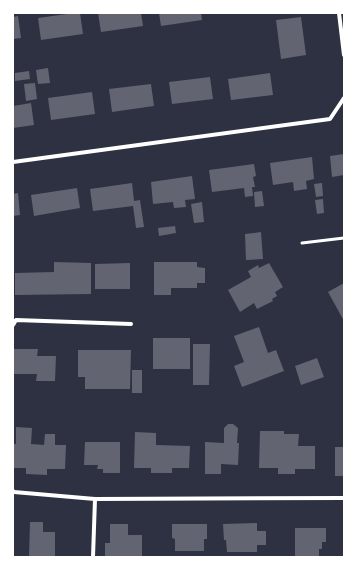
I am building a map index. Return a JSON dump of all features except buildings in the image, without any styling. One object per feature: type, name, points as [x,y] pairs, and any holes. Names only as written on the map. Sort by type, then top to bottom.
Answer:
[{"type":"street","points":[[338,13],[344,55]]},
{"type":"street","points":[[13,162],[330,119],[344,98]]},
{"type":"street","points":[[13,325],[16,320],[131,324]]},
{"type":"street","points":[[13,491],[95,499],[344,498]]},
{"type":"street","points":[[93,557],[95,499]]},
{"type":"lane","points":[[302,243],[344,238]]}]
